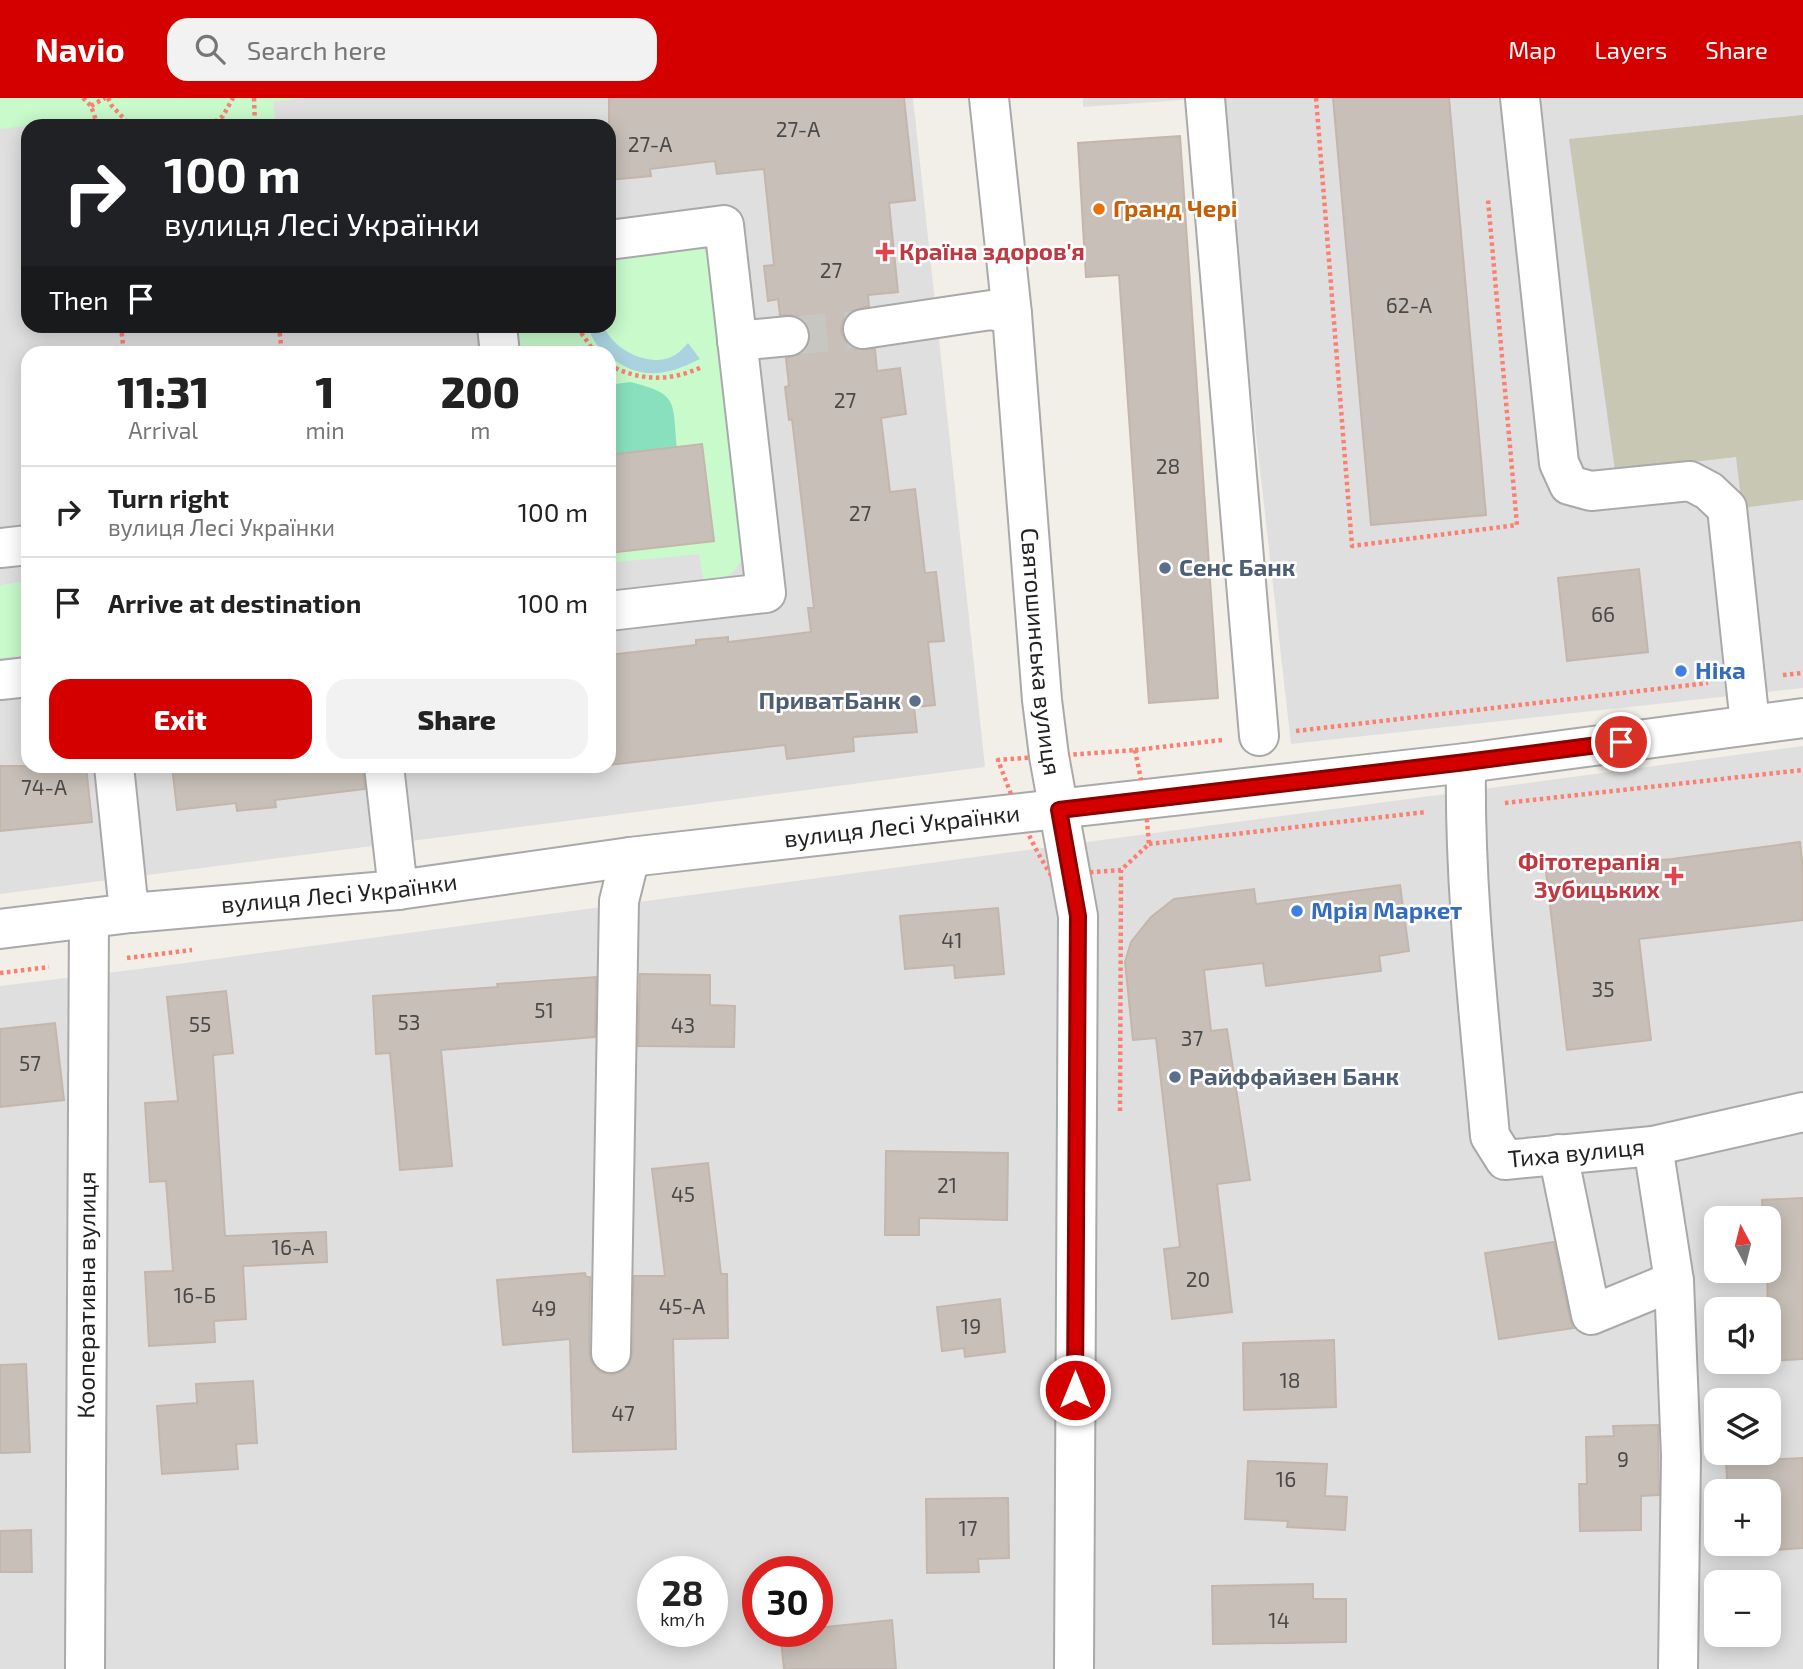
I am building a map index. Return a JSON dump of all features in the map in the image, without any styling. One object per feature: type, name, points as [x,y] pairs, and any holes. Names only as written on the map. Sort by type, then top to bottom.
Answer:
[{"type":"street","name":"Святошинська вулиця","points":[[989,98],[1012,314],[1042,700],[1078,916],[1074,1669]]},
{"type":"street","points":[[1205,98],[1259,736]]},
{"type":"street","points":[[1528,99],[1559,463],[1569,485],[1591,491],[1690,481],[1709,491],[1727,508],[1750,724]]},
{"type":"street","points":[[616,239],[724,225],[766,593],[616,610]]},
{"type":"street","points":[[863,329],[991,310],[1012,314]]},
{"type":"street","points":[[737,341],[789,336]]},
{"type":"street","points":[[0,548],[21,546]]},
{"type":"street","points":[[0,680],[21,678]]},
{"type":"street","name":"вулиця Лесі Українки","points":[[0,929],[131,913],[398,890],[630,857],[1466,762],[1803,718]]},
{"type":"street","name":"Тиха вулиця","points":[[1466,762],[1473,951],[1490,1136],[1505,1160],[1653,1146],[1674,1282],[1681,1456],[1678,1669]]},
{"type":"street","points":[[115,773],[131,913]]},
{"type":"street","points":[[385,773],[398,890]]},
{"type":"street","points":[[611,1353],[619,901],[630,857]]},
{"type":"street","name":"Кооперативна вулиця","points":[[85,1669],[89,919]]},
{"type":"street","points":[[1653,1146],[1803,1112]]},
{"type":"street","points":[[1558,1154],[1591,1315],[1674,1282]]},
{"type":"path","points":[[83,98],[91,106],[96,119]]},
{"type":"path","points":[[91,106],[107,98],[124,119]]},
{"type":"path","points":[[219,119],[233,98]]},
{"type":"path","points":[[254,98],[255,119]]},
{"type":"path","points":[[1316,98],[1352,545],[1517,525],[1488,194]]},
{"type":"path","points":[[616,368],[646,378],[667,378],[705,366],[737,341]]},
{"type":"path","points":[[1135,750],[1803,673]]},
{"type":"shaded area","points":[[0,98],[913,98],[985,767],[0,894]]},
{"type":"shaded area","points":[[1083,98],[1209,98],[1083,107]]},
{"type":"shaded area","points":[[1218,98],[1803,98],[1803,688],[1291,744]]},
{"type":"shaded area","points":[[1803,115],[1803,500],[1742,508],[1736,457],[1615,471],[1569,139]]},
{"type":"shaded area","points":[[1803,746],[1803,1669],[0,1669],[0,986]]},
{"type":"green space","points":[[0,98],[304,98],[273,102],[275,119],[21,119],[21,127],[0,129]]},
{"type":"green space","points":[[701,247],[712,262],[745,548],[736,569],[720,579],[704,582],[699,554],[616,562],[616,346],[516,346],[515,333],[616,333],[616,248]]},
{"type":"green space","points":[[630,382],[666,396],[673,410],[677,447],[616,454],[616,384]]},
{"type":"green space","points":[[21,582],[21,656],[0,658],[0,585]]},
{"type":"water","points":[[591,333],[608,333],[613,341],[628,352],[656,360],[669,358],[688,343],[700,359],[664,372],[642,372],[616,361],[616,346],[598,346]]},
{"type":"building","points":[[609,98],[904,98],[915,200],[889,203],[898,292],[868,295],[869,306],[849,312],[842,322],[841,332],[846,342],[854,349],[875,349],[877,371],[900,368],[906,414],[881,418],[890,492],[915,489],[925,573],[936,572],[944,641],[928,642],[935,705],[914,707],[917,732],[853,737],[854,751],[787,759],[785,745],[616,764],[616,654],[696,645],[696,640],[728,637],[728,642],[811,632],[808,608],[814,608],[792,419],[789,420],[785,387],[789,386],[786,358],[802,353],[809,344],[811,333],[799,316],[780,315],[778,299],[768,301],[764,266],[774,265],[764,169],[717,174],[715,161],[650,169],[651,176],[616,179],[616,119],[609,119]]},
{"type":"building","points":[[1333,98],[1449,98],[1486,515],[1371,525]]},
{"type":"building","points":[[1180,136],[1218,698],[1149,703],[1119,275],[1086,277],[1078,143]]},
{"type":"building","points":[[702,444],[714,541],[616,552],[616,454]]},
{"type":"building","points":[[1639,569],[1648,652],[1567,661],[1558,578]]},
{"type":"building","points":[[0,766],[21,766],[21,773],[87,773],[92,822],[0,831]]},
{"type":"building","points":[[173,773],[363,773],[365,789],[275,800],[276,807],[237,811],[236,803],[177,810]]},
{"type":"building","points":[[1800,842],[1803,920],[1639,939],[1651,1040],[1567,1050],[1546,871],[1672,859]]},
{"type":"building","points":[[1400,885],[1409,951],[1379,956],[1381,971],[1266,986],[1263,963],[1204,970],[1211,1031],[1227,1029],[1250,1180],[1217,1184],[1232,1312],[1172,1319],[1164,1249],[1180,1247],[1156,1038],[1133,1040],[1125,962],[1131,942],[1151,917],[1174,899],[1254,889],[1256,904]]},
{"type":"building","points":[[998,908],[1004,974],[955,978],[954,965],[905,969],[900,916]]},
{"type":"building","points":[[640,974],[710,975],[710,1005],[735,1006],[734,1047],[638,1046]]},
{"type":"building","points":[[596,977],[595,1037],[441,1050],[452,1166],[400,1170],[390,1053],[376,1054],[373,996]]},
{"type":"building","points":[[226,991],[233,1053],[213,1055],[225,1236],[326,1232],[327,1262],[243,1266],[246,1319],[214,1321],[215,1342],[149,1346],[145,1272],[173,1271],[166,1181],[150,1182],[145,1103],[178,1101],[167,997]]},
{"type":"building","points":[[55,1023],[64,1100],[0,1107],[0,1029]]},
{"type":"building","points":[[886,1151],[1008,1153],[1007,1220],[919,1218],[919,1235],[885,1235]]},
{"type":"building","points":[[708,1163],[721,1274],[727,1274],[728,1338],[673,1339],[676,1449],[573,1452],[570,1339],[503,1345],[497,1280],[585,1273],[586,1277],[590,1277],[589,1353],[592,1363],[600,1372],[611,1375],[621,1372],[629,1365],[633,1353],[634,1276],[665,1276],[652,1169]]},
{"type":"building","points":[[1803,1198],[1803,1359],[1781,1360],[1781,1297],[1768,1297],[1767,1283],[1782,1283],[1782,1206],[1762,1206],[1762,1200]]},
{"type":"building","points":[[1554,1242],[1574,1328],[1499,1339],[1485,1253]]},
{"type":"building","points":[[1000,1299],[1005,1352],[965,1357],[964,1348],[942,1351],[937,1307]]},
{"type":"building","points":[[1334,1340],[1336,1407],[1244,1410],[1243,1343]]},
{"type":"building","points":[[26,1364],[30,1452],[0,1453],[0,1365]]},
{"type":"building","points":[[253,1381],[257,1443],[236,1444],[238,1469],[162,1474],[157,1406],[197,1403],[196,1384]]},
{"type":"building","points":[[1658,1425],[1659,1495],[1641,1496],[1641,1530],[1580,1531],[1579,1484],[1587,1484],[1586,1437],[1614,1436],[1613,1426]]},
{"type":"building","points":[[1803,1458],[1803,1548],[1781,1549],[1781,1479],[1727,1479],[1726,1465],[1781,1465],[1781,1459]]},
{"type":"building","points":[[1248,1461],[1327,1464],[1325,1496],[1347,1497],[1345,1530],[1287,1527],[1288,1521],[1245,1519]]},
{"type":"building","points":[[1008,1498],[1009,1558],[978,1559],[979,1572],[927,1573],[926,1499]]},
{"type":"building","points":[[31,1530],[32,1572],[0,1572],[0,1531]]},
{"type":"building","points":[[1313,1584],[1313,1599],[1346,1599],[1346,1642],[1213,1644],[1212,1586]]},
{"type":"building","points":[[892,1620],[896,1669],[784,1669],[782,1647],[833,1647],[833,1626]]},
{"type":"tunnel","points":[[789,336],[863,329]]},
{"type":"place","name":"Гранд Чері","points":[[1099,209]]},
{"type":"place","name":"Країна здоров'я","points":[[885,252]]},
{"type":"place","name":"Сенс Банк","points":[[1165,568]]},
{"type":"place","name":"Ніка","points":[[1681,671]]},
{"type":"place","name":"ПриватБанк","points":[[915,701]]},
{"type":"place","name":"Фітотерапія Зубицьких","points":[[1674,876]]},
{"type":"place","name":"Мрія Маркет","points":[[1297,911]]},
{"type":"place","name":"Райффайзен Банк","points":[[1175,1077]]},
{"type":"route","points":[[1075,1390],[1078,916],[1059,810],[1621,742]]}]
